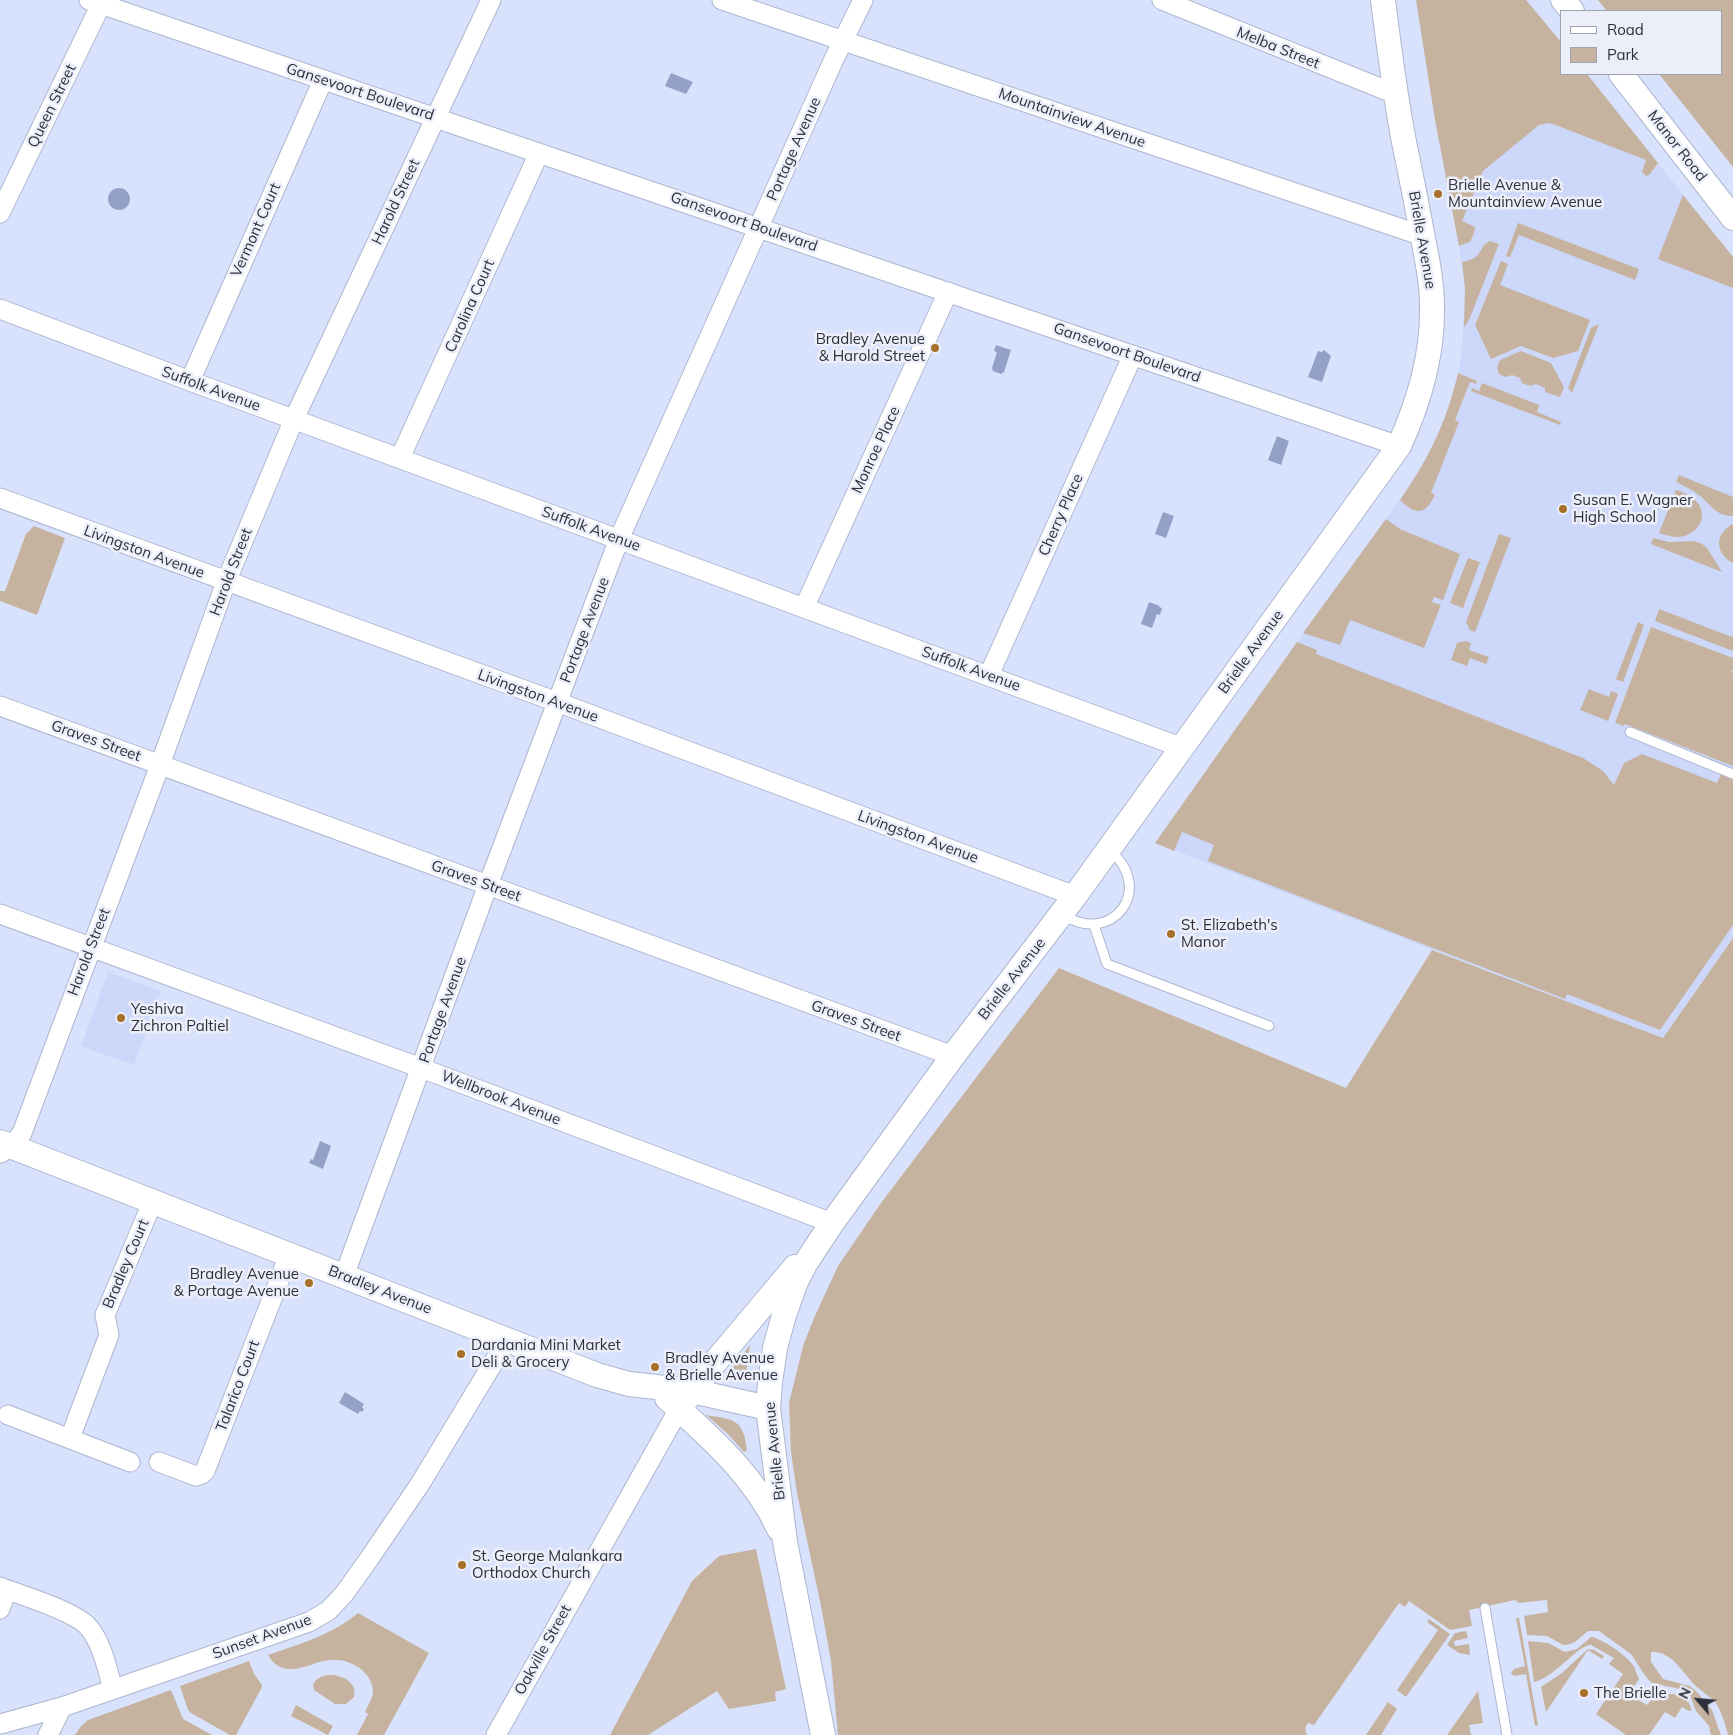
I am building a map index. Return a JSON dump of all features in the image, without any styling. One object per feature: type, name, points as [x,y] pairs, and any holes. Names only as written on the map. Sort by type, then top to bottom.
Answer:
[{"type":"street","name":"Harold Street","points":[[3,1147],[22,1133],[160,765],[226,582],[294,419],[491,0]]},
{"type":"street","name":"Mountainview Avenue","points":[[722,0],[1423,236]]},
{"type":"street","name":"Portage Avenue","points":[[344,1276],[488,885],[619,539],[842,41],[863,0]]},
{"type":"street","name":"Melba Street","points":[[1162,0],[1395,94]]},
{"type":"street","name":"Brielle Avenue","points":[[823,1735],[785,1542],[768,1408],[775,1348],[784,1315],[795,1284],[832,1223],[953,1056],[1068,905],[1183,748],[1399,446],[1418,399],[1427,368],[1432,307],[1430,272],[1395,94],[1383,0]]},
{"type":"street","points":[[1563,0],[1571,10]]},
{"type":"street","name":"Gansevoort Boulevard","points":[[98,1],[323,80],[1399,446]]},
{"type":"street","name":"Queen Street","points":[[0,213],[98,1]]},
{"type":"street","name":"Manor Road","points":[[1622,75],[1733,218]]},
{"type":"street","name":"Vermont Court","points":[[190,381],[323,80]]},
{"type":"street","name":"Carolina Court","points":[[400,458],[539,153]]},
{"type":"street","name":"Monroe Place","points":[[804,608],[948,292]]},
{"type":"street","name":"Suffolk Avenue","points":[[0,308],[190,381],[1183,748]]},
{"type":"street","name":"Cherry Place","points":[[989,676],[1133,355]]},
{"type":"street","name":"Livingston Avenue","points":[[0,498],[557,702],[1068,905]]},
{"type":"street","name":"Graves Street","points":[[0,706],[953,1056]]},
{"type":"street","name":"Wellbrook Avenue","points":[[0,914],[422,1068],[832,1223]]},
{"type":"street","name":"Bradley Avenue","points":[[3,1147],[290,1255],[597,1375],[629,1384],[655,1387]]},
{"type":"street","name":"Bradley Court","points":[[70,1438],[110,1335],[105,1315],[152,1203]]},
{"type":"street","name":"Brielle Avenue","points":[[685,1400],[832,1223]]},
{"type":"street","name":"Talarico Court","points":[[159,1462],[196,1476],[205,1471],[290,1255]]},
{"type":"street","name":"Sunset Avenue","points":[[0,1724],[62,1708],[309,1622],[328,1611],[344,1594],[420,1484],[506,1340]]},
{"type":"street","name":"Brielle Avenue","points":[[655,1387],[685,1400],[706,1433],[734,1461],[759,1494],[785,1542]]},
{"type":"street","points":[[685,1400],[768,1408]]},
{"type":"street","name":"Oakville Street","points":[[496,1735],[685,1400]]},
{"type":"street","points":[[8,1415],[130,1462]]},
{"type":"street","points":[[0,1609],[4,1589],[80,1620],[89,1627],[98,1642],[113,1689]]},
{"type":"street","points":[[48,1735],[62,1708]]},
{"type":"lane","points":[[1630,732],[1733,774]]},
{"type":"lane","points":[[1068,905],[1079,923],[1101,924],[1120,912],[1126,903],[1130,881],[1122,861],[1109,849]]},
{"type":"lane","points":[[1094,925],[1107,964],[1269,1026]]},
{"type":"lane","points":[[1485,1608],[1507,1735]]},
{"type":"shaded area","name":"Susan E. Wagner High School","points":[[1416,0],[1526,0],[1560,41],[1560,75],[1588,75],[1733,257],[1733,938],[1663,1038],[1155,843],[1405,492],[1428,457],[1447,414],[1458,375],[1462,349],[1465,288]]},
{"type":"shaded area","points":[[671,73],[693,82],[686,94],[665,86]]},
{"type":"shaded area","points":[[119,188],[127,191],[130,199],[127,207],[119,210],[111,207],[108,199],[111,191]]},
{"type":"shaded area","points":[[996,345],[1011,350],[1004,372],[1001,374],[993,371],[992,368],[997,352],[994,351]]},
{"type":"shaded area","points":[[1324,350],[1331,356],[1322,382],[1308,377],[1318,351],[1322,352]]},
{"type":"shaded area","points":[[1277,436],[1289,441],[1281,465],[1268,460]]},
{"type":"shaded area","points":[[1163,512],[1174,516],[1166,538],[1155,534]]},
{"type":"shaded area","points":[[1149,602],[1162,608],[1160,615],[1157,614],[1152,628],[1141,624]]},
{"type":"shaded area","name":"Yeshiva Zichron Paltiel","points":[[108,972],[161,991],[134,1065],[81,1046]]},
{"type":"shaded area","points":[[320,1141],[331,1146],[323,1169],[309,1163],[311,1159],[313,1160]]},
{"type":"shaded area","points":[[345,1392],[364,1404],[362,1412],[360,1411],[358,1414],[339,1403]]},
{"type":"green space","points":[[1416,0],[1526,0],[1560,41],[1560,75],[1588,75],[1658,163],[1649,175],[1646,176],[1642,172],[1646,160],[1553,124],[1539,125],[1483,171],[1462,221],[1475,227],[1474,233],[1470,242],[1459,246],[1435,120]]},
{"type":"green space","points":[[1598,0],[1733,0],[1733,167],[1660,75],[1723,75],[1723,10],[1606,10]]},
{"type":"green space","points":[[1683,195],[1733,257],[1733,288],[1658,259]]},
{"type":"green space","points":[[1518,223],[1639,269],[1635,280],[1519,235],[1510,257],[1506,256]]},
{"type":"green space","points":[[1490,241],[1499,244],[1469,320],[1464,327],[1465,288],[1462,262],[1478,255],[1483,246]]},
{"type":"green space","points":[[1501,261],[1508,264],[1500,285],[1590,320],[1578,351],[1553,358],[1521,346],[1491,359],[1475,325]]},
{"type":"green space","points":[[1599,324],[1572,393],[1568,388],[1591,328]]},
{"type":"green space","points":[[1521,351],[1551,363],[1564,387],[1560,397],[1545,392],[1545,388],[1536,384],[1530,386],[1522,383],[1520,378],[1512,375],[1506,377],[1499,374],[1497,368],[1500,360]]},
{"type":"green space","points":[[1458,373],[1477,381],[1476,384],[1470,382],[1455,420],[1459,422],[1431,493],[1435,495],[1427,507],[1423,510],[1415,511],[1400,500],[1428,455],[1435,440],[1448,407]]},
{"type":"green space","points":[[1482,383],[1539,405],[1537,412],[1561,422],[1560,425],[1471,391],[1472,388],[1479,391]]},
{"type":"green space","points":[[1679,475],[1733,497],[1733,516],[1727,516],[1718,512],[1697,494],[1676,482]]},
{"type":"green space","points":[[1676,490],[1692,497],[1702,511],[1702,517],[1697,528],[1679,537],[1659,533]]},
{"type":"green space","points":[[1386,519],[1400,529],[1460,554],[1443,600],[1434,597],[1432,602],[1441,605],[1424,648],[1350,620],[1340,645],[1303,633]]},
{"type":"green space","points":[[1733,524],[1733,563],[1723,554],[1719,544],[1722,533]]},
{"type":"green space","points":[[34,526],[65,538],[37,615],[0,601],[0,591],[5,591],[26,534]]},
{"type":"green space","points":[[1499,534],[1511,538],[1475,632],[1470,630],[1466,622]]},
{"type":"green space","points":[[1653,538],[1669,542],[1694,541],[1702,544],[1707,548],[1722,572],[1651,544]]},
{"type":"green space","points":[[1468,558],[1480,562],[1463,608],[1450,603]]},
{"type":"green space","points":[[1659,609],[1732,637],[1733,635],[1733,651],[1655,621]]},
{"type":"green space","points":[[1638,622],[1644,625],[1623,682],[1616,679]]},
{"type":"green space","points":[[1651,627],[1733,658],[1733,670],[1731,672],[1733,673],[1733,766],[1625,724],[1624,726],[1615,723]]},
{"type":"green space","points":[[1466,641],[1471,643],[1469,650],[1489,657],[1486,664],[1470,658],[1467,666],[1451,660],[1457,643]]},
{"type":"green space","points":[[1297,642],[1317,650],[1316,654],[1583,758],[1603,771],[1614,785],[1624,763],[1642,754],[1717,783],[1721,774],[1733,779],[1733,925],[1660,1030],[1567,994],[1565,999],[1208,861],[1214,845],[1182,832],[1174,851],[1155,843]]},
{"type":"green space","points":[[1589,689],[1609,697],[1611,691],[1618,694],[1608,721],[1580,710]]},
{"type":"green space","points":[[1733,938],[1733,1735],[1728,1735],[1715,1702],[1697,1687],[1677,1664],[1665,1655],[1651,1652],[1651,1662],[1663,1679],[1690,1686],[1696,1691],[1712,1710],[1721,1735],[1711,1735],[1709,1726],[1696,1711],[1689,1693],[1680,1689],[1652,1683],[1631,1654],[1599,1631],[1588,1631],[1575,1642],[1567,1645],[1563,1645],[1547,1636],[1527,1635],[1524,1616],[1548,1612],[1547,1600],[1519,1603],[1515,1600],[1469,1610],[1472,1626],[1450,1630],[1409,1601],[1405,1607],[1399,1603],[1314,1725],[1308,1723],[1306,1726],[1307,1735],[838,1735],[831,1661],[797,1493],[791,1452],[789,1403],[803,1346],[838,1266],[881,1203],[1059,968],[1346,1088],[1432,950],[1663,1038]]},
{"type":"green space","points":[[750,1345],[745,1381],[727,1375]]},
{"type":"green space","points":[[706,1415],[736,1422],[743,1432],[747,1450],[744,1452],[727,1433]]},
{"type":"green space","points":[[756,1549],[786,1689],[775,1692],[776,1701],[729,1709],[717,1691],[648,1735],[610,1735],[692,1581],[719,1556]]},
{"type":"green space","points":[[358,1613],[429,1653],[384,1735],[357,1735],[368,1714],[365,1712],[373,1691],[369,1677],[358,1667],[345,1661],[330,1660],[294,1669],[285,1669],[276,1665],[268,1655],[326,1633]]},
{"type":"green space","points":[[1516,1618],[1519,1618],[1538,1725],[1535,1726],[1526,1674],[1514,1676],[1511,1673],[1514,1669],[1525,1666]]},
{"type":"green space","points":[[1429,1619],[1450,1634],[1406,1697],[1397,1690],[1438,1630],[1427,1622]]},
{"type":"green space","points":[[1466,1631],[1468,1638],[1454,1641],[1455,1646],[1469,1644],[1470,1655],[1459,1653],[1447,1645],[1455,1633]]},
{"type":"green space","points":[[1591,1637],[1601,1640],[1613,1648],[1629,1660],[1633,1666],[1639,1679],[1629,1694],[1647,1705],[1656,1693],[1682,1695],[1686,1697],[1692,1710],[1689,1711],[1682,1707],[1675,1718],[1665,1712],[1649,1735],[1626,1735],[1596,1714],[1623,1674],[1609,1664],[1614,1658],[1591,1645],[1585,1646],[1550,1674],[1534,1682],[1528,1641],[1548,1643],[1565,1652],[1577,1649]]},
{"type":"green space","points":[[1588,1649],[1604,1656],[1602,1659],[1588,1650],[1546,1712],[1541,1687],[1562,1673]]},
{"type":"green space","points":[[249,1661],[254,1674],[262,1685],[236,1735],[230,1735],[188,1710],[180,1686]]},
{"type":"green space","points":[[334,1675],[343,1677],[354,1688],[354,1697],[346,1704],[335,1704],[314,1690],[313,1684],[317,1679]]},
{"type":"green space","points":[[171,1690],[183,1719],[212,1735],[75,1735],[88,1720]]},
{"type":"green space","points":[[1478,1691],[1483,1723],[1469,1725],[1471,1735],[1447,1735]]},
{"type":"green space","points":[[1388,1702],[1397,1709],[1381,1735],[1366,1735]]},
{"type":"green space","points":[[296,1705],[333,1726],[328,1735],[291,1716]]},
{"type":"place","name":"Brielle Avenue & Mountainview Avenue","points":[[1438,194]]},
{"type":"place","name":"Bradley Avenue & Harold Street","points":[[935,348]]},
{"type":"place","name":"Susan E. Wagner High School","points":[[1563,509]]},
{"type":"place","name":"St. Elizabeth's Manor","points":[[1171,934]]},
{"type":"place","name":"Yeshiva Zichron Paltiel","points":[[121,1018]]},
{"type":"place","name":"Bradley Avenue & Portage Avenue","points":[[309,1283]]},
{"type":"place","name":"Dardania Mini Market Deli & Grocery","points":[[461,1354]]},
{"type":"place","name":"Bradley Avenue & Brielle Avenue","points":[[655,1367]]},
{"type":"place","name":"St. George Malankara Orthodox Church","points":[[462,1565]]},
{"type":"place","name":"The Brielle","points":[[1584,1693]]}]
